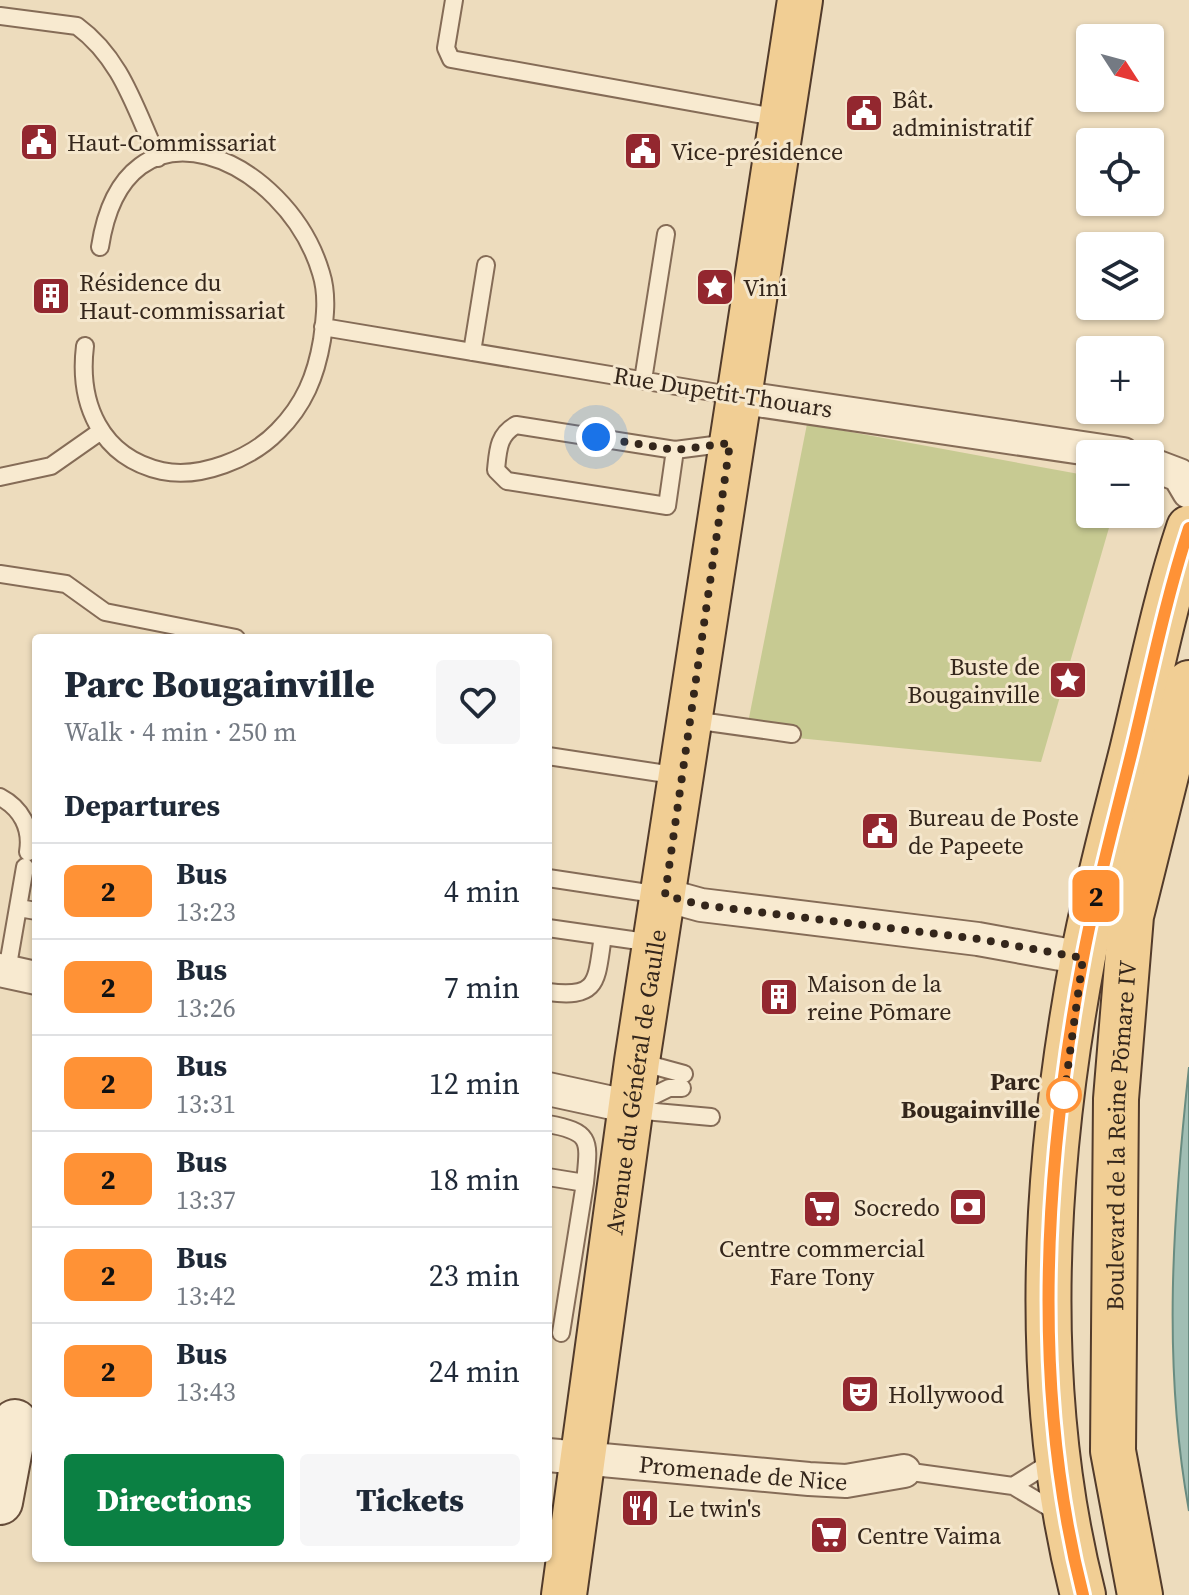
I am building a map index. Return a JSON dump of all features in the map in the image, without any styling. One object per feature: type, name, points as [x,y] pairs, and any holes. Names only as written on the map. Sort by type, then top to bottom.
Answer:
[{"type":"main road","name":"Avenue du Général de Gaulle","points":[[564,1595],[565,1456],[575,1327],[630,1108],[800,0]]},
{"type":"main road","points":[[1083,1595],[1058,1458],[1049,1343],[1049,1269],[1060,1128],[1083,958],[1124,781],[1189,528]]},
{"type":"main road","points":[[1124,781],[1189,601]]},
{"type":"main road","name":"Boulevard de la Reine Pōmare IV","points":[[1140,1595],[1113,1451],[1116,1099],[1131,916],[1189,683]]},
{"type":"main road","points":[[1116,1099],[1189,784]]},
{"type":"street","name":"Rue Dupetit-Thouars","points":[[737,397],[1076,447]]},
{"type":"street","points":[[1164,469],[1179,475],[1189,492]]},
{"type":"street","points":[[665,895],[701,905],[978,939],[1083,958]]},
{"type":"street","points":[[552,1090],[630,1108]]},
{"type":"street","points":[[0,1502],[13,1425]]},
{"type":"street","name":"Promenade de Nice","points":[[565,1456],[846,1481],[904,1471]]},
{"type":"lane","points":[[454,0],[446,48],[451,59],[780,118]]},
{"type":"lane","points":[[0,16],[77,26],[86,33],[119,71],[158,158]]},
{"type":"lane","points":[[85,346],[83,391],[101,431],[129,458],[164,471],[195,471],[242,456],[273,436],[299,406],[316,372],[323,327],[325,289],[316,258],[298,228],[264,186],[241,167],[212,156],[186,153],[158,158],[134,170],[117,190],[104,217],[100,247]]},
{"type":"lane","points":[[643,380],[666,234]]},
{"type":"lane","points":[[472,352],[486,265]]},
{"type":"lane","name":"Rue Dupetit-Thouars","points":[[323,327],[737,397]]},
{"type":"lane","points":[[675,450],[667,506],[507,481],[496,470],[499,446],[505,431],[516,425],[675,450],[730,443]]},
{"type":"lane","points":[[0,477],[51,466],[101,431]]},
{"type":"lane","points":[[0,574],[66,584],[105,612],[216,634]]},
{"type":"lane","points":[[691,719],[792,734]]},
{"type":"lane","points":[[552,757],[682,776]]},
{"type":"lane","points":[[0,797],[16,807],[28,829],[14,973]]},
{"type":"lane","points":[[552,879],[665,895]]},
{"type":"lane","points":[[19,908],[32,910]]},
{"type":"lane","points":[[552,929],[657,944]]},
{"type":"lane","points":[[552,992],[574,995],[587,991],[596,979],[603,936]]},
{"type":"lane","points":[[630,1108],[683,1081],[637,1061]]},
{"type":"lane","points":[[630,1108],[711,1117]]},
{"type":"lane","points":[[552,1125],[576,1129],[585,1137],[589,1149],[575,1327]]},
{"type":"lane","points":[[552,1178],[585,1183]]},
{"type":"lane","points":[[1013,1486],[1058,1458]]},
{"type":"lane","points":[[904,1471],[1013,1486],[1067,1519]]},
{"type":"green space","points":[[807,424],[1076,473],[1076,528],[1109,528],[1041,762],[746,733]]},
{"type":"water","points":[[1189,1067],[1189,1511],[1175,1400],[1173,1289],[1178,1178]]},
{"type":"bus line","name":"2","points":[[1083,1595],[1054,1436],[1049,1343],[1053,1198],[1069,1052],[1092,913],[1189,528]]},
{"type":"place","name":"Bât. administratif","points":[[864,113]]},
{"type":"place","name":"Haut-Commissariat","points":[[39,142]]},
{"type":"place","name":"Vice-présidence","points":[[643,151]]},
{"type":"place","name":"Vini","points":[[715,287]]},
{"type":"place","name":"Résidence du Haut-commissariat","points":[[51,296]]},
{"type":"place","name":"Buste de Bougainville","points":[[1068,680]]},
{"type":"place","name":"Bureau de Poste de Papeete","points":[[880,831]]},
{"type":"place","name":"Maison de la reine Pōmare","points":[[779,997]]},
{"type":"place","name":"Parc Bougainville","points":[[1064,1095]]},
{"type":"place","name":"Socredo","points":[[968,1207]]},
{"type":"place","name":"Centre commercial Fare Tony","points":[[822,1209]]},
{"type":"place","name":"Hollywood","points":[[860,1394]]},
{"type":"place","name":"Le twin's","points":[[640,1508]]},
{"type":"place","name":"Centre Vaima","points":[[829,1535]]},
{"type":"route","points":[[596,437],[675,450],[730,443],[665,895],[701,905],[978,939],[1083,958],[1063,1103],[1064,1095]]}]
